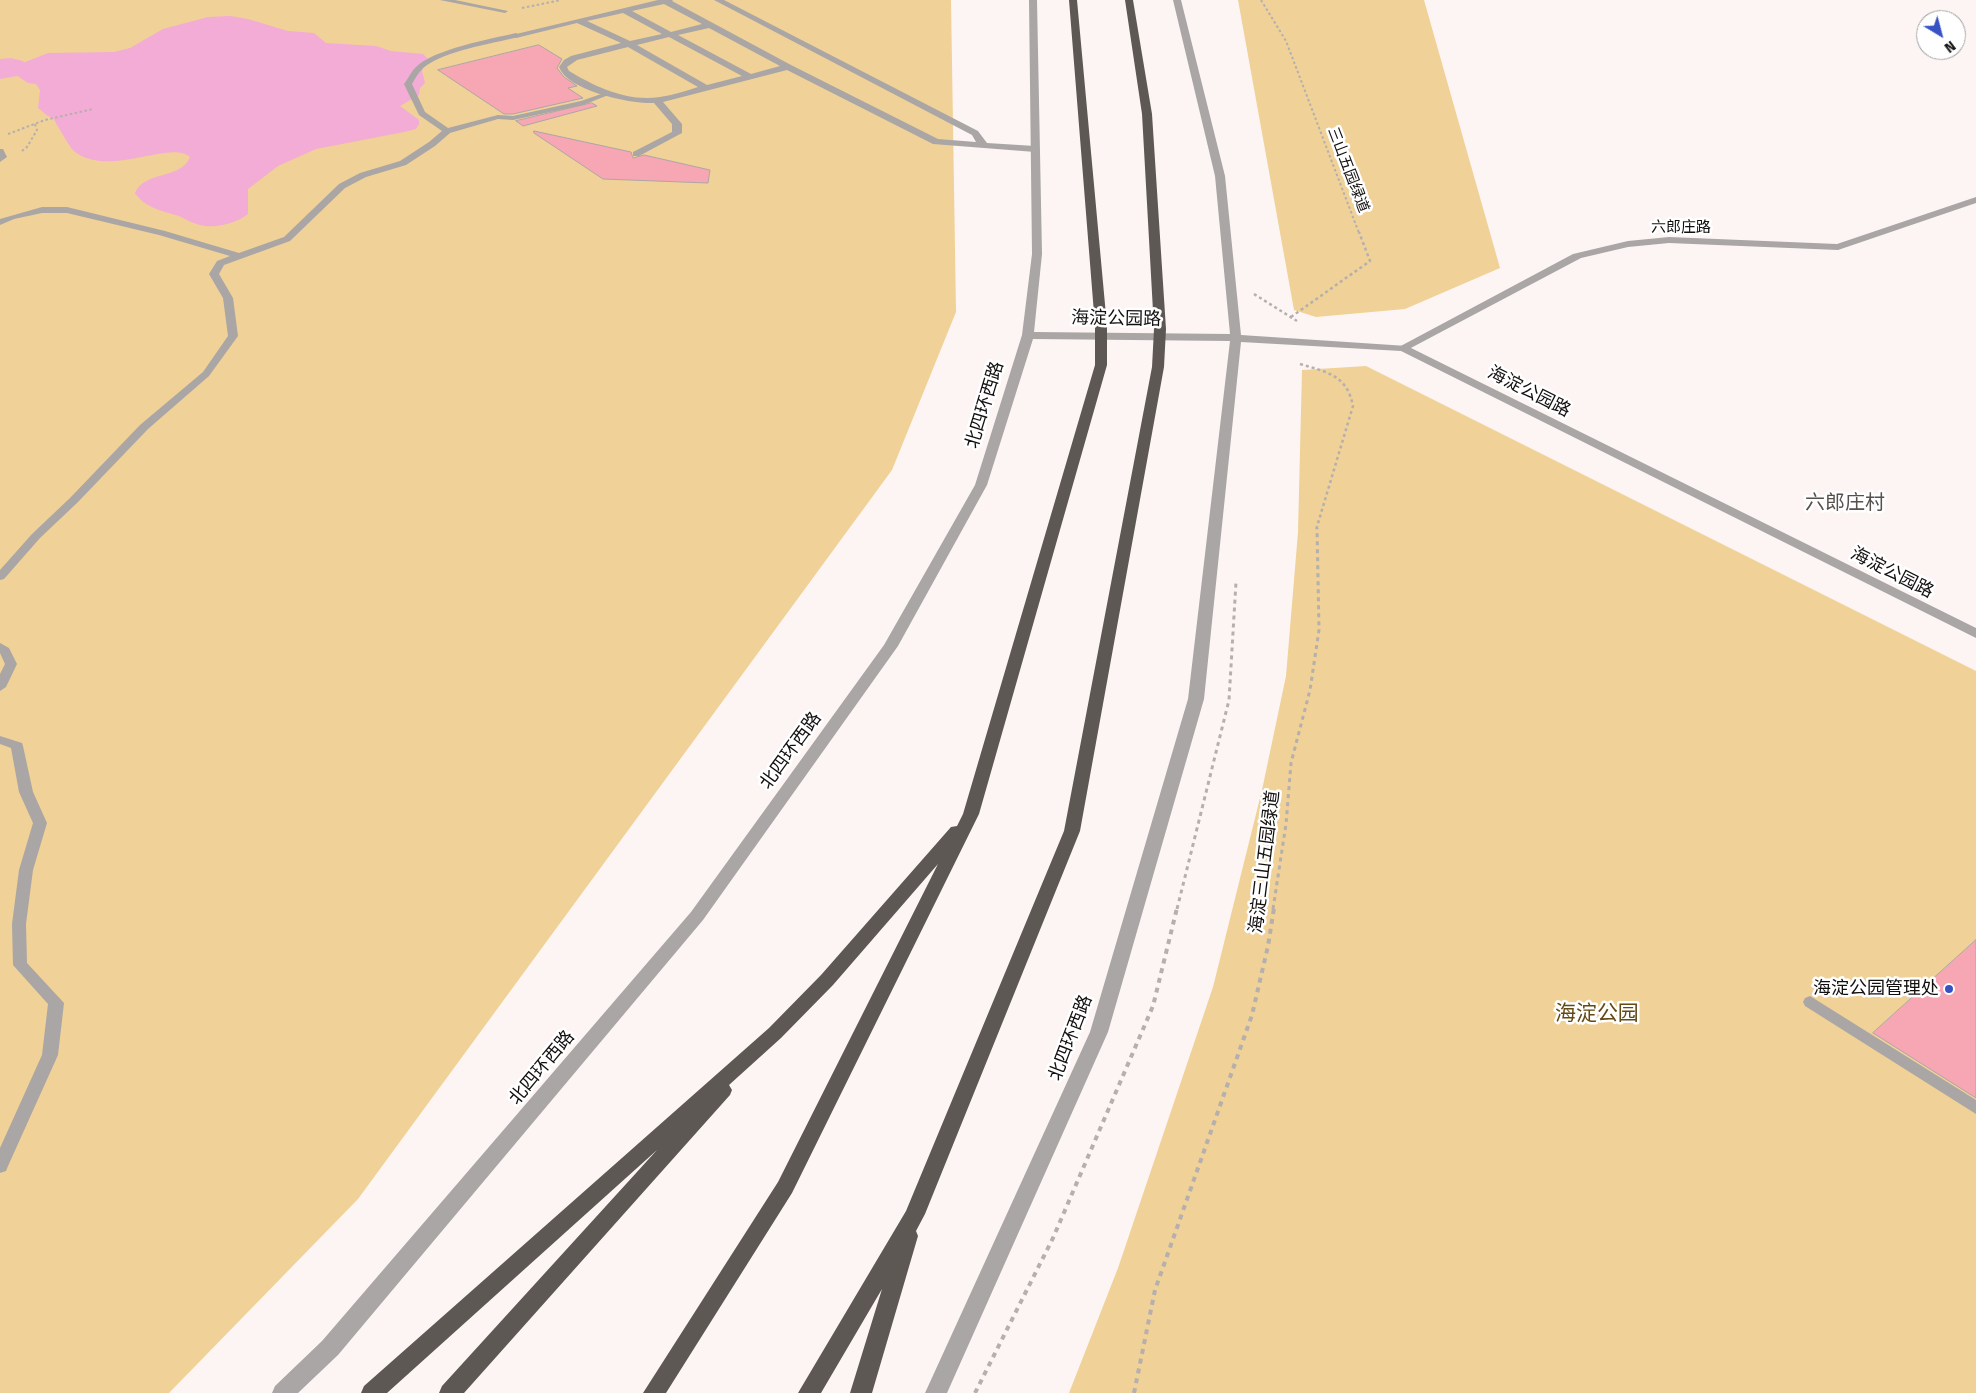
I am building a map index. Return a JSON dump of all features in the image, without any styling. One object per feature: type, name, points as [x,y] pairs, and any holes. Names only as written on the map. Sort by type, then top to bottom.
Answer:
[{"type":"highway","points":[[654,1393],[785,1187],[971,814],[1101,364],[1101,326],[1073,0]]},
{"type":"highway","points":[[861,1393],[915,1214],[1072,831],[1158,366],[1160,329],[1146,114],[1129,0]]},
{"type":"highway","points":[[450,1393],[775,1033],[827,980],[971,814]]},
{"type":"highway","points":[[372,1393],[775,1033]]},
{"type":"highway","points":[[809,1393],[915,1214]]},
{"type":"street","points":[[516,35],[667,0],[788,67],[936,142],[1035,150]]},
{"type":"street","points":[[718,0],[975,133],[984,146]]},
{"type":"street","name":"北四环西路","points":[[283,1393],[330,1348],[697,916],[891,646],[981,485],[1028,336],[1037,254],[1033,0]]},
{"type":"street","name":"北四环西路","points":[[936,1393],[1099,1032],[1196,699],[1236,338],[1220,176],[1177,0]]},
{"type":"street","points":[[624,10],[750,77]]},
{"type":"street","points":[[578,21],[629,44],[707,89]]},
{"type":"street","points":[[710,25],[574,58],[567,62],[563,68],[565,72],[593,89],[641,101],[656,100],[707,89],[788,67]]},
{"type":"street","points":[[636,154],[677,134],[677,124],[656,100]]},
{"type":"street","name":"六郎庄路","points":[[1403,348],[1577,256],[1628,244],[1669,240],[1838,248],[1976,200]]},
{"type":"street","name":"海淀公园路","points":[[1028,336],[1236,338],[1403,348],[1976,634]]},
{"type":"lane","points":[[444,0],[506,11]]},
{"type":"lane","points":[[447,131],[422,113],[408,84],[420,67],[436,58],[516,35]]},
{"type":"lane","points":[[0,577],[36,536],[138,434],[206,374],[233,336],[228,298],[214,274],[220,263],[287,239],[342,186],[363,175],[403,163],[432,144],[447,131],[498,118],[513,118],[583,103],[607,94]]},
{"type":"lane","points":[[0,222],[11,217],[42,210],[67,210],[162,233],[239,256]]},
{"type":"lane","points":[[0,647],[11,664],[0,687]]},
{"type":"lane","points":[[0,740],[17,746],[26,792],[40,822],[26,870],[19,924],[20,965],[56,1003],[50,1056],[0,1166]]},
{"type":"lane","points":[[1810,1002],[1976,1108]]},
{"type":"path","name":"三山五园绿道","points":[[1247,291],[1291,317],[1370,261],[1286,41],[1261,0]]},
{"type":"path","points":[[0,137],[35,124],[93,109]]},
{"type":"path","points":[[1,156],[22,152],[37,130],[35,124]]},
{"type":"path","name":"海淀三山五园绿道","points":[[1134,1393],[1155,1290],[1252,1015],[1266,954],[1286,824],[1291,763],[1310,690],[1319,630],[1316,531],[1353,406],[1352,391],[1343,380],[1291,361]]},
{"type":"green space","points":[[0,0],[951,0],[956,312],[892,470],[358,1199],[169,1393],[0,1393]]},
{"type":"green space","points":[[1238,0],[1424,0],[1500,268],[1405,309],[1316,317],[1294,310]]},
{"type":"green space","name":"海淀公园","points":[[1366,366],[1976,671],[1976,1393],[1069,1393],[1118,1268],[1213,987],[1262,790],[1286,676],[1298,532],[1302,370]]},
{"type":"shaded area","points":[[230,16],[248,19],[288,31],[314,33],[326,43],[376,46],[391,51],[423,54],[428,59],[422,71],[425,83],[420,88],[419,95],[400,106],[419,120],[419,124],[416,129],[404,132],[316,149],[278,166],[248,189],[248,214],[238,220],[225,224],[206,226],[155,208],[144,202],[135,193],[147,181],[179,169],[190,157],[181,153],[168,152],[120,160],[88,159],[72,149],[53,118],[38,108],[40,90],[36,84],[28,83],[10,71],[15,66],[48,53],[114,52],[130,48],[163,29],[208,17]]},
{"type":"building","points":[[539,45],[562,59],[557,68],[564,77],[577,86],[568,88],[583,98],[513,114],[504,114],[438,70]]},
{"type":"building","points":[[592,103],[597,106],[523,126],[516,121]]},
{"type":"building","points":[[534,131],[631,152],[633,158],[644,155],[710,170],[708,183],[603,179],[534,133]]},
{"type":"building","name":"海淀公园管理处","points":[[1976,940],[1976,1098],[1873,1033]]},
{"type":"waterway","points":[[0,69],[11,68]]},
{"type":"place","name":"海淀公园管理处","points":[[1949,989]]},
{"type":"district","name":"六郎庄村","points":[[1845,503]]}]
